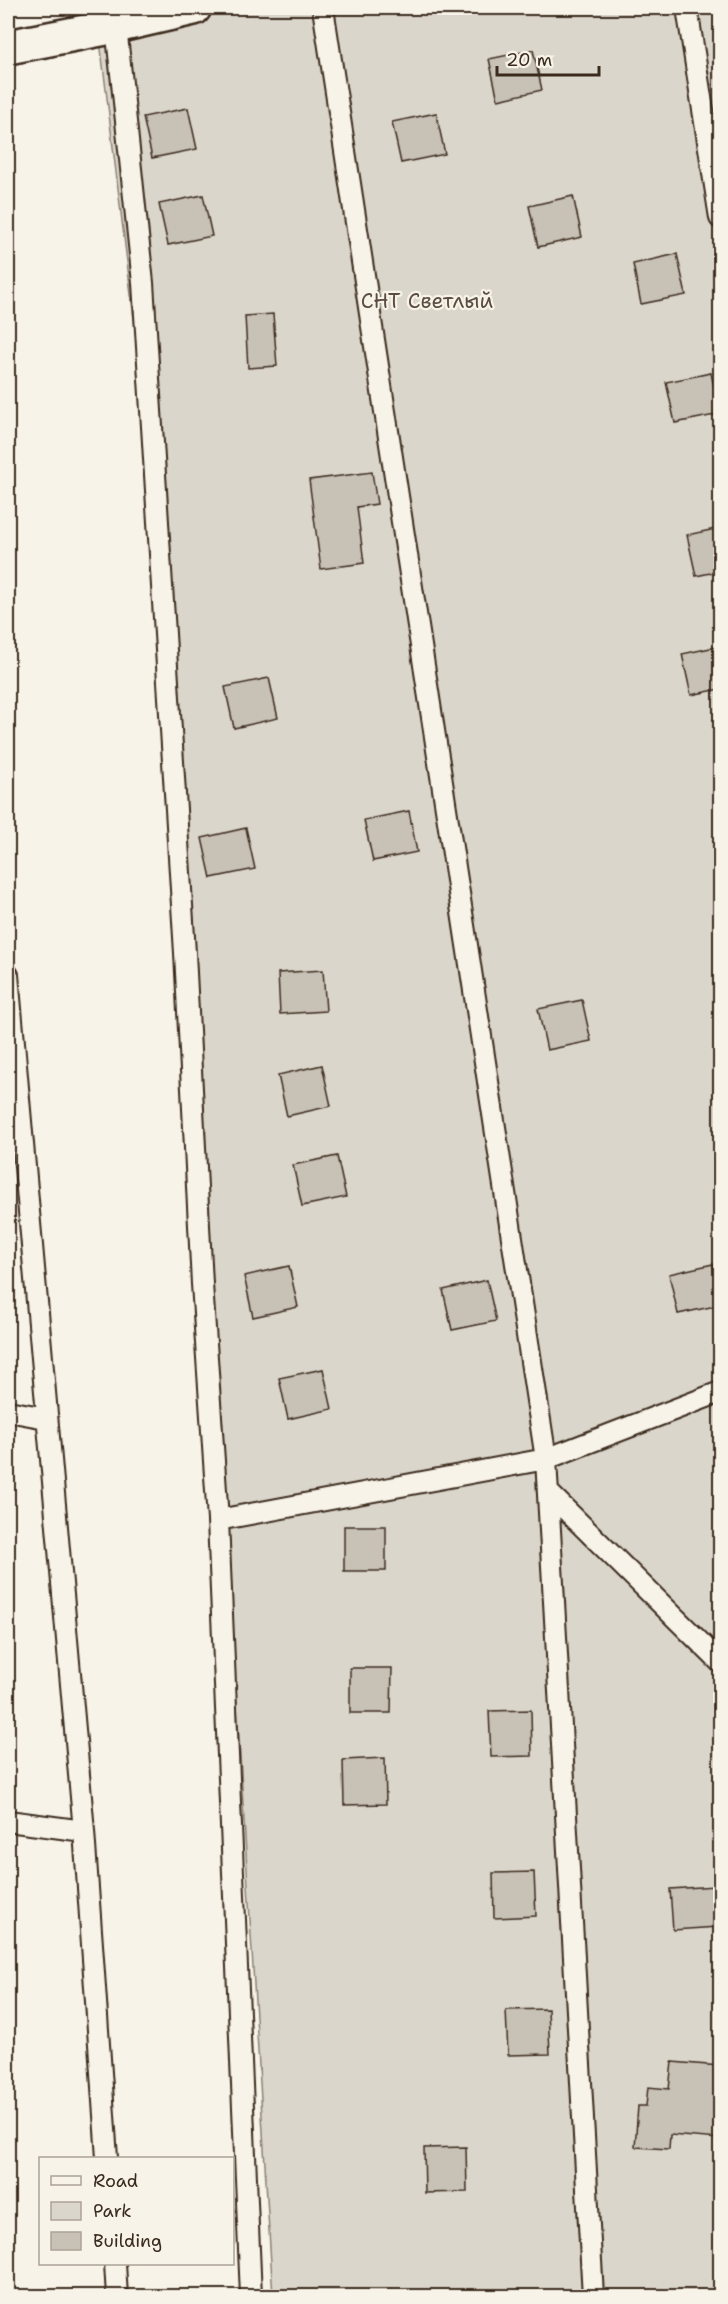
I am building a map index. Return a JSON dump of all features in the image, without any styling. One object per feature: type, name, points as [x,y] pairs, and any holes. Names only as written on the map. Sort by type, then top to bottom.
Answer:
[{"type":"street","points":[[8,47],[194,8]]},
{"type":"lane","points":[[323,8],[546,1459],[593,2296]]},
{"type":"lane","points":[[687,8],[720,218]]},
{"type":"lane","points":[[116,26],[143,283],[185,953],[202,1284],[218,1520],[251,2296]]},
{"type":"lane","points":[[8,975],[84,1831],[107,2157]]},
{"type":"lane","points":[[218,1520],[546,1459],[720,1392]]},
{"type":"lane","points":[[8,1411],[46,1418]]},
{"type":"lane","points":[[548,1492],[720,1662]]},
{"type":"lane","points":[[8,1821],[84,1831]]},
{"type":"lane","points":[[115,2265],[117,2296]]},
{"type":"green space","name":"СНТ Светлый","points":[[96,8],[720,8],[720,2296],[273,2296],[171,622]]},
{"type":"building","points":[[533,50],[542,90],[498,100],[489,59]]},
{"type":"building","points":[[188,108],[197,149],[152,158],[143,117]]},
{"type":"building","points":[[436,113],[445,154],[401,163],[392,122]]},
{"type":"building","points":[[203,195],[212,236],[168,245],[159,204]]},
{"type":"building","points":[[573,196],[582,237],[538,247],[529,206]]},
{"type":"building","points":[[677,254],[686,295],[641,304],[633,264]]},
{"type":"building","points":[[273,314],[277,366],[248,368],[245,316]]},
{"type":"building","points":[[711,373],[720,414],[675,423],[666,382]]},
{"type":"building","points":[[372,472],[377,504],[357,507],[364,563],[321,569],[309,480]]},
{"type":"building","points":[[720,528],[720,571],[696,576],[687,535]]},
{"type":"building","points":[[720,646],[720,689],[691,695],[682,654]]},
{"type":"building","points":[[269,678],[278,718],[234,728],[225,687]]},
{"type":"building","points":[[409,811],[417,852],[373,861],[364,820]]},
{"type":"building","points":[[246,828],[255,869],[211,878],[202,838]]},
{"type":"building","points":[[323,970],[326,1011],[280,1014],[278,973]]},
{"type":"building","points":[[582,1000],[591,1041],[547,1050],[538,1009]]},
{"type":"building","points":[[322,1065],[331,1106],[287,1116],[278,1075]]},
{"type":"building","points":[[337,1156],[346,1197],[302,1206],[293,1165]]},
{"type":"building","points":[[713,1264],[720,1305],[678,1314],[669,1274]]},
{"type":"building","points":[[289,1266],[298,1307],[253,1317],[244,1276]]},
{"type":"building","points":[[487,1280],[496,1321],[452,1330],[443,1290]]},
{"type":"building","points":[[323,1369],[332,1409],[288,1419],[279,1378]]},
{"type":"building","points":[[344,1526],[386,1526],[386,1571],[344,1571]]},
{"type":"building","points":[[350,1668],[392,1668],[391,1713],[350,1713]]},
{"type":"building","points":[[531,1710],[532,1756],[491,1757],[489,1711]]},
{"type":"building","points":[[385,1758],[386,1804],[344,1805],[343,1760]]},
{"type":"building","points":[[534,1872],[536,1916],[494,1918],[493,1873]]},
{"type":"building","points":[[715,1886],[718,1927],[673,1930],[670,1889]]},
{"type":"building","points":[[548,2009],[550,2054],[508,2055],[506,2010]]},
{"type":"building","points":[[672,2062],[720,2066],[719,2139],[670,2135],[669,2149],[635,2147],[638,2106],[646,2106],[648,2087],[669,2089]]},
{"type":"building","points":[[466,2147],[467,2192],[425,2193],[424,2148]]},
{"type":"building","points":[[720,2237],[720,2279],[718,2279],[715,2238]]}]
